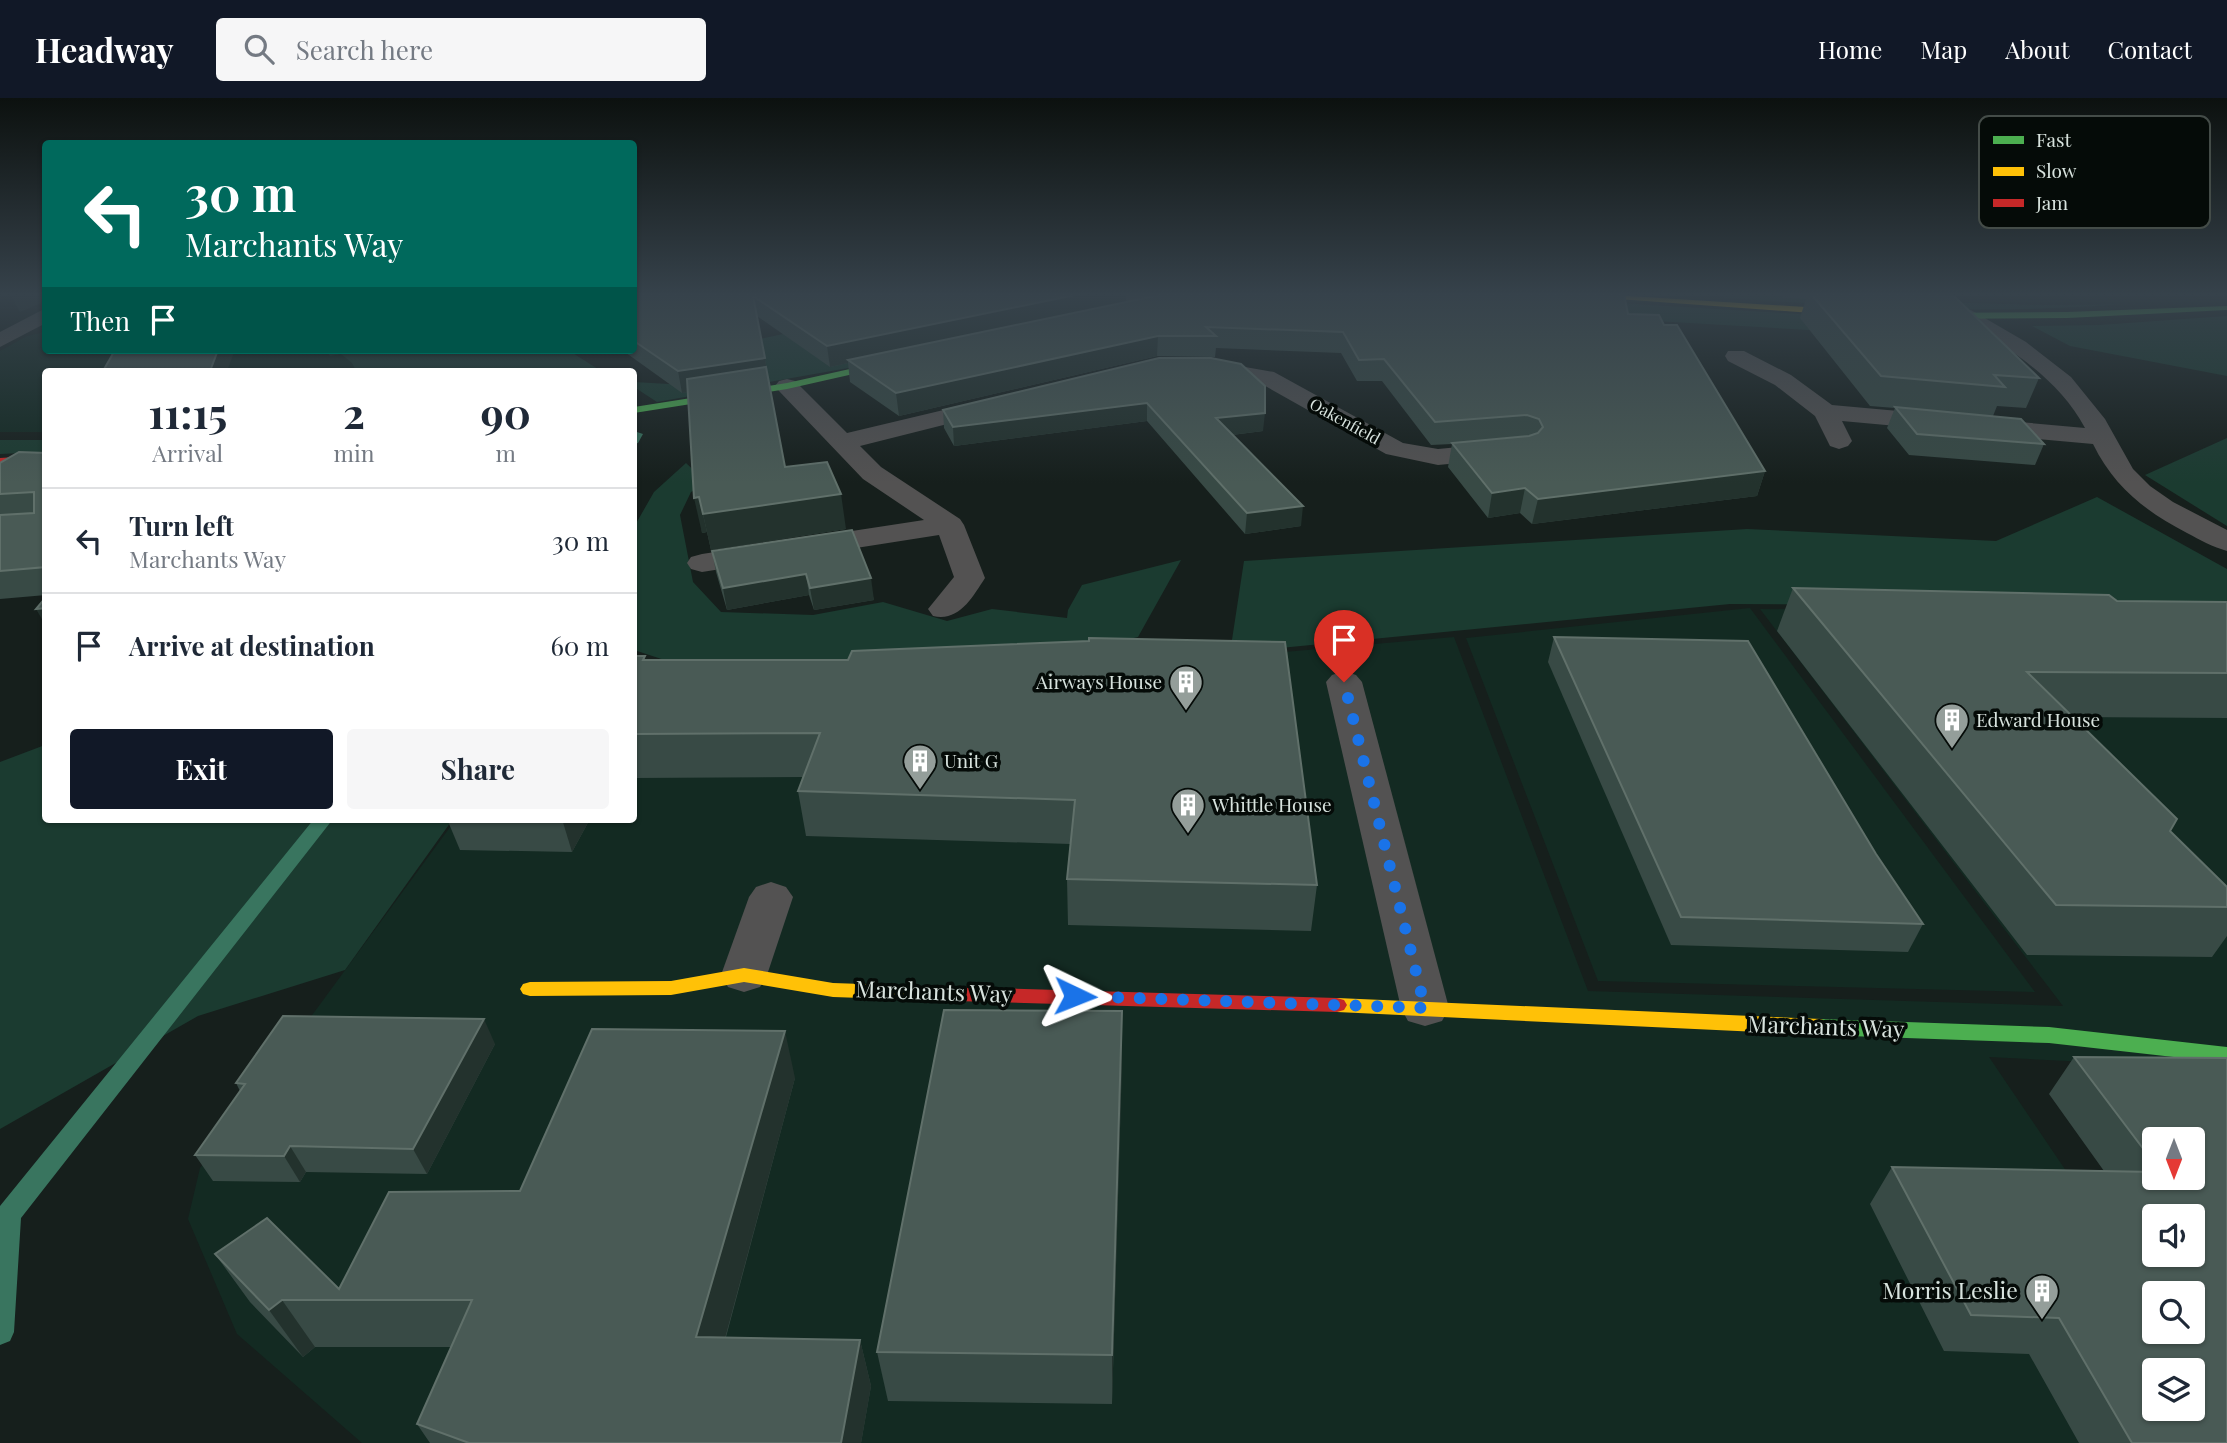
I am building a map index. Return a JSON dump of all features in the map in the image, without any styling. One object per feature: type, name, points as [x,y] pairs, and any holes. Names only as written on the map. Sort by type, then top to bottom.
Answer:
[{"type":"street","points":[[1737,357],[1783,380],[1826,412],[1839,441]]},
{"type":"street","points":[[2032,357],[2071,387],[2090,413],[2109,453],[2132,484],[2174,513],[2227,542]]},
{"type":"street","points":[[637,410],[787,386],[914,358]]},
{"type":"street","name":"Oakenfield","points":[[1171,366],[1210,366],[1266,377],[1395,449],[1438,457],[1523,449]]},
{"type":"street","points":[[787,386],[872,473],[950,525],[970,578],[944,609]]},
{"type":"street","points":[[843,442],[1013,401]]},
{"type":"street","points":[[1826,412],[2101,437]]},
{"type":"street","points":[[0,461],[42,458]]},
{"type":"street","points":[[702,563],[950,525]]},
{"type":"street","points":[[1344,682],[1425,1008]]},
{"type":"street","points":[[744,975],[771,897]]},
{"type":"street","name":"Marchants Way","points":[[530,989],[671,988],[744,975],[833,990],[1425,1008],[1682,1022],[2049,1035],[2227,1055]]},
{"type":"shaded area","points":[[0,357],[516,357],[539,368],[42,368],[42,432],[0,432]]},
{"type":"shaded area","points":[[344,357],[579,357],[596,368],[354,368]]},
{"type":"shaded area","points":[[726,357],[852,357],[854,367],[657,402],[637,389],[637,382],[669,384],[699,377]]},
{"type":"shaded area","points":[[2126,357],[2227,357],[2227,376]]},
{"type":"shaded area","points":[[2227,438],[2227,526],[2145,475]]},
{"type":"shaded area","points":[[0,440],[42,440],[42,452],[0,454]]},
{"type":"shaded area","points":[[686,463],[707,483],[691,492],[680,515],[693,582],[721,612],[813,615],[883,602],[947,621],[992,609],[1067,618],[1068,610],[1082,585],[1181,560],[1138,637],[1072,652],[747,687],[637,651],[637,522],[654,492]]},
{"type":"shaded area","points":[[2097,497],[2227,569],[2227,607],[1730,604],[1230,653],[1244,561],[1747,529],[1996,541]]},
{"type":"shaded area","points":[[1750,608],[2035,992],[1598,981],[1466,638]]},
{"type":"shaded area","points":[[1760,609],[2227,612],[2227,1069],[1989,1057],[2142,1283],[2142,1344],[2181,1344],[2187,1358],[2142,1358],[2142,1421],[2205,1421],[2205,1396],[2227,1443],[362,1443],[237,1334],[188,1219],[200,1168],[453,823],[637,823],[637,690],[1228,657],[1454,637],[1588,991],[2063,1006]]},
{"type":"shaded area","points":[[42,746],[42,823],[450,823],[345,970],[198,1016],[0,1129],[0,762]]},
{"type":"building","points":[[111,357],[215,357],[211,368],[105,368]]},
{"type":"building","points":[[657,357],[765,358],[678,371]]},
{"type":"building","points":[[864,357],[1063,357],[896,393],[848,360]]},
{"type":"building","points":[[1357,357],[1696,357],[1765,471],[1538,499],[1525,488],[1492,493],[1452,443],[1529,436],[1538,433],[1543,427],[1539,419],[1527,415],[1435,422],[1384,359],[1359,360]]},
{"type":"building","points":[[1865,357],[2017,357],[2039,378],[1994,375],[2005,387],[1881,376]]},
{"type":"building","points":[[1159,358],[1211,358],[1241,364],[1265,386],[1265,413],[1216,418],[1303,506],[1247,513],[1147,403],[953,427],[943,410]]},
{"type":"building","points":[[766,367],[785,467],[827,462],[841,494],[703,514],[699,497],[694,498],[687,379]]},
{"type":"building","points":[[1895,407],[2021,419],[2044,444],[1917,434]]},
{"type":"building","points":[[19,452],[42,453],[42,567],[0,571],[0,515],[34,513],[34,492],[0,494],[0,463]]},
{"type":"building","points":[[852,530],[871,578],[810,588],[806,574],[723,588],[712,551]]},
{"type":"building","points":[[1793,588],[2109,595],[2117,601],[2227,602],[2227,673],[2027,672],[2177,819],[2170,831],[2227,887],[2227,907],[2056,905]]},
{"type":"building","points":[[1554,637],[1748,641],[1876,854],[1923,924],[1681,917]]},
{"type":"building","points":[[1089,638],[1285,642],[1317,885],[1067,879],[1075,800],[798,791],[820,733],[637,734],[637,656],[645,656],[643,660],[848,660],[852,651],[1089,641]]},
{"type":"building","points":[[944,1010],[1122,1011],[1112,1355],[877,1352]]},
{"type":"building","points":[[283,1016],[484,1019],[413,1149],[290,1146],[284,1156],[195,1155],[245,1084],[236,1083]]},
{"type":"building","points":[[592,1029],[785,1031],[696,1337],[860,1340],[841,1443],[469,1443],[417,1424],[472,1300],[282,1300],[269,1310],[215,1254],[267,1218],[339,1289],[389,1192],[520,1191]]},
{"type":"building","points":[[2074,1057],[2227,1058],[2227,1443],[2132,1443],[2059,1318],[1971,1315],[1892,1167],[2142,1172],[2142,1190],[2205,1190],[2205,1127],[2142,1127],[2142,1147]]},
{"type":"waterway","points":[[0,1332],[8,1215],[321,823]]},
{"type":"traffic: fast","points":[[637,410],[787,386],[899,361]]},
{"type":"traffic: fast","points":[[1821,1027],[2049,1035],[2227,1055]]},
{"type":"traffic: slow","points":[[530,989],[671,988],[744,975],[833,990],[920,993]]},
{"type":"traffic: slow","points":[[1337,1005],[1821,1027]]},
{"type":"traffic: jam","points":[[0,461],[42,458]]},
{"type":"traffic: jam","points":[[920,993],[1337,1005]]},
{"type":"place","name":"Airways House","points":[[1186,712]]},
{"type":"place","name":"Edward House","points":[[1952,750]]},
{"type":"place","name":"Unit G","points":[[920,791]]},
{"type":"place","name":"Whittle House","points":[[1188,835]]},
{"type":"place","name":"Morris Leslie","points":[[2042,1321]]},
{"type":"route","points":[[1075,996],[1425,1008],[1344,682]]}]
